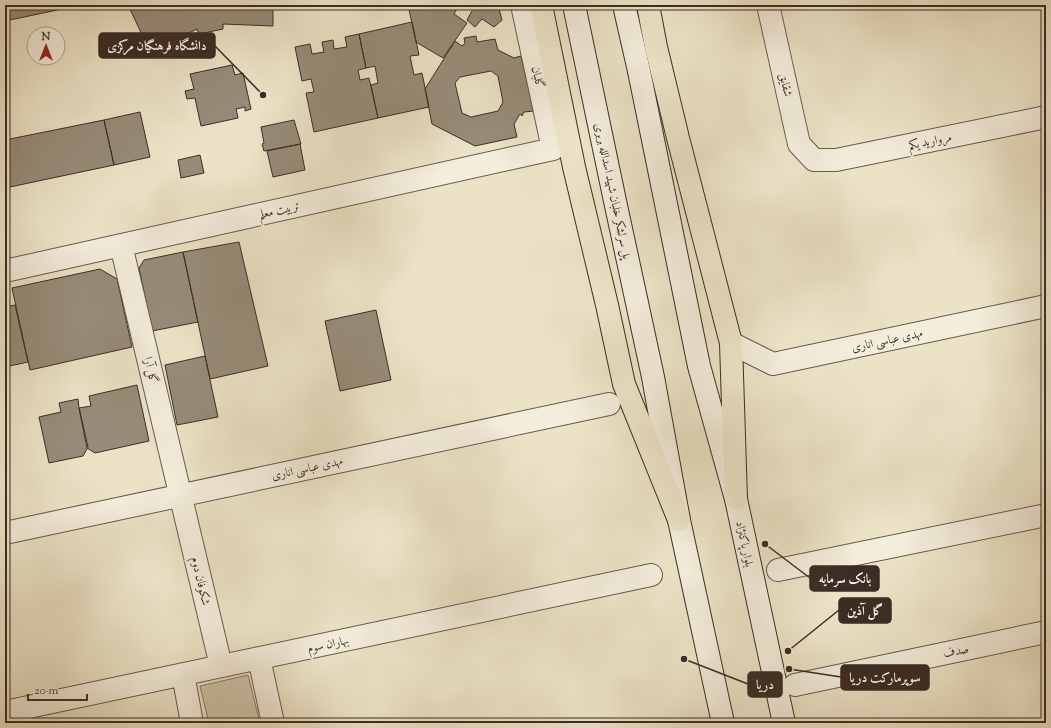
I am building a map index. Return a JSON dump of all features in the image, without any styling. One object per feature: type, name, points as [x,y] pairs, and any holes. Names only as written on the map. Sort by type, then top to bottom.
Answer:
[{"type":"highway","points":[[541,5],[574,167],[624,384],[679,520]]},
{"type":"highway","points":[[648,5],[656,47],[678,138],[732,343],[736,499]]},
{"type":"street","name":"گلبان","points":[[522,5],[554,149]]},
{"type":"street","name":"پل سرلشکر خلبان شهید اسدالله بربری","points":[[574,5],[653,377],[679,520]]},
{"type":"street","name":"بلوار پاکنژاد","points":[[624,5],[639,71],[699,366],[736,499],[784,723]]},
{"type":"street","name":"شقایق","points":[[768,5],[799,144],[814,160]]},
{"type":"street","name":"مروارید یکم","points":[[814,160],[836,160],[1046,117]]},
{"type":"street","name":"تربیت معلم","points":[[5,271],[554,149]]},
{"type":"street","name":"گل آرا","points":[[121,245],[181,495]]},
{"type":"street","name":"مهدی عباسی اناری","points":[[732,343],[772,364],[1046,306]]},
{"type":"street","name":"مهدی عباسی اناری","points":[[5,533],[608,404]]},
{"type":"street","name":"شکوفان دوم","points":[[181,495],[222,666]]},
{"type":"street","points":[[778,570],[1046,515]]},
{"type":"street","points":[[679,520],[723,723]]},
{"type":"street","name":"بهاران سوم","points":[[5,712],[651,575]]},
{"type":"street","name":"صدف","points":[[795,685],[1046,632]]},
{"type":"street","points":[[259,658],[273,723]]},
{"type":"street","points":[[182,674],[192,723]]},
{"type":"shaded area","points":[[248,675],[260,723],[209,723],[200,686]]},
{"type":"building","points":[[5,5],[81,5],[5,21]]},
{"type":"building","points":[[139,5],[152,5],[154,7],[159,5],[273,5],[273,26],[223,24],[223,29],[199,34],[197,29],[150,52],[130,9]]},
{"type":"building","points":[[408,5],[459,5],[454,14],[467,23],[443,58],[416,42]]},
{"type":"building","points":[[467,5],[498,5],[502,20],[494,27],[482,19],[475,27],[467,20],[473,9]]},
{"type":"building","points":[[412,22],[419,55],[410,56],[414,75],[422,73],[429,107],[378,118],[371,85],[378,83],[375,66],[366,68],[359,34]]},
{"type":"building","points":[[359,34],[366,68],[358,70],[360,80],[369,78],[378,118],[314,132],[306,93],[314,92],[311,79],[302,81],[295,47],[310,44],[312,54],[324,52],[322,42],[333,40],[334,49],[347,47],[345,37]]},
{"type":"building","points":[[476,36],[477,42],[495,39],[498,50],[514,58],[521,56],[534,111],[524,112],[522,116],[520,114],[514,124],[517,137],[475,146],[432,124],[425,89],[455,41],[462,46],[465,43],[464,38]],"holes":[[[491,71],[498,76],[503,102],[498,111],[471,117],[462,113],[455,83],[460,77]]]},
{"type":"building","points":[[232,65],[235,75],[243,73],[251,109],[245,111],[245,107],[236,109],[238,118],[201,126],[195,98],[187,99],[185,91],[194,89],[190,74]]},
{"type":"building","points":[[140,112],[150,157],[114,165],[104,120]]},
{"type":"building","points":[[104,120],[114,165],[5,188],[5,140]]},
{"type":"building","points":[[294,120],[301,144],[264,151],[261,127]]},
{"type":"building","points":[[300,144],[305,170],[273,177],[267,151]]},
{"type":"building","points":[[200,155],[204,173],[181,178],[178,160]]},
{"type":"building","points":[[239,242],[268,366],[210,379],[183,252]]},
{"type":"building","points":[[183,252],[198,322],[152,331],[139,268],[144,260]]},
{"type":"building","points":[[100,269],[117,279],[132,347],[30,370],[12,288]]},
{"type":"building","points":[[15,305],[28,362],[5,367],[5,307]]},
{"type":"building","points":[[376,310],[391,380],[340,391],[325,321]]},
{"type":"building","points":[[205,356],[218,417],[177,425],[165,365]]},
{"type":"building","points":[[137,385],[149,441],[95,453],[87,448],[79,408],[91,406],[89,396]]},
{"type":"building","points":[[78,399],[88,447],[83,456],[49,463],[39,417],[61,412],[59,403]]},
{"type":"place","name":"دانشگاه فرهنگیان مرکزی","points":[[263,95]]},
{"type":"place","name":"بانک سرمایه","points":[[765,544]]},
{"type":"place","name":"گل آذین","points":[[788,651]]},
{"type":"place","name":"دریا","points":[[684,659]]},
{"type":"place","name":"سوپرمارکت دریا","points":[[789,669]]}]
